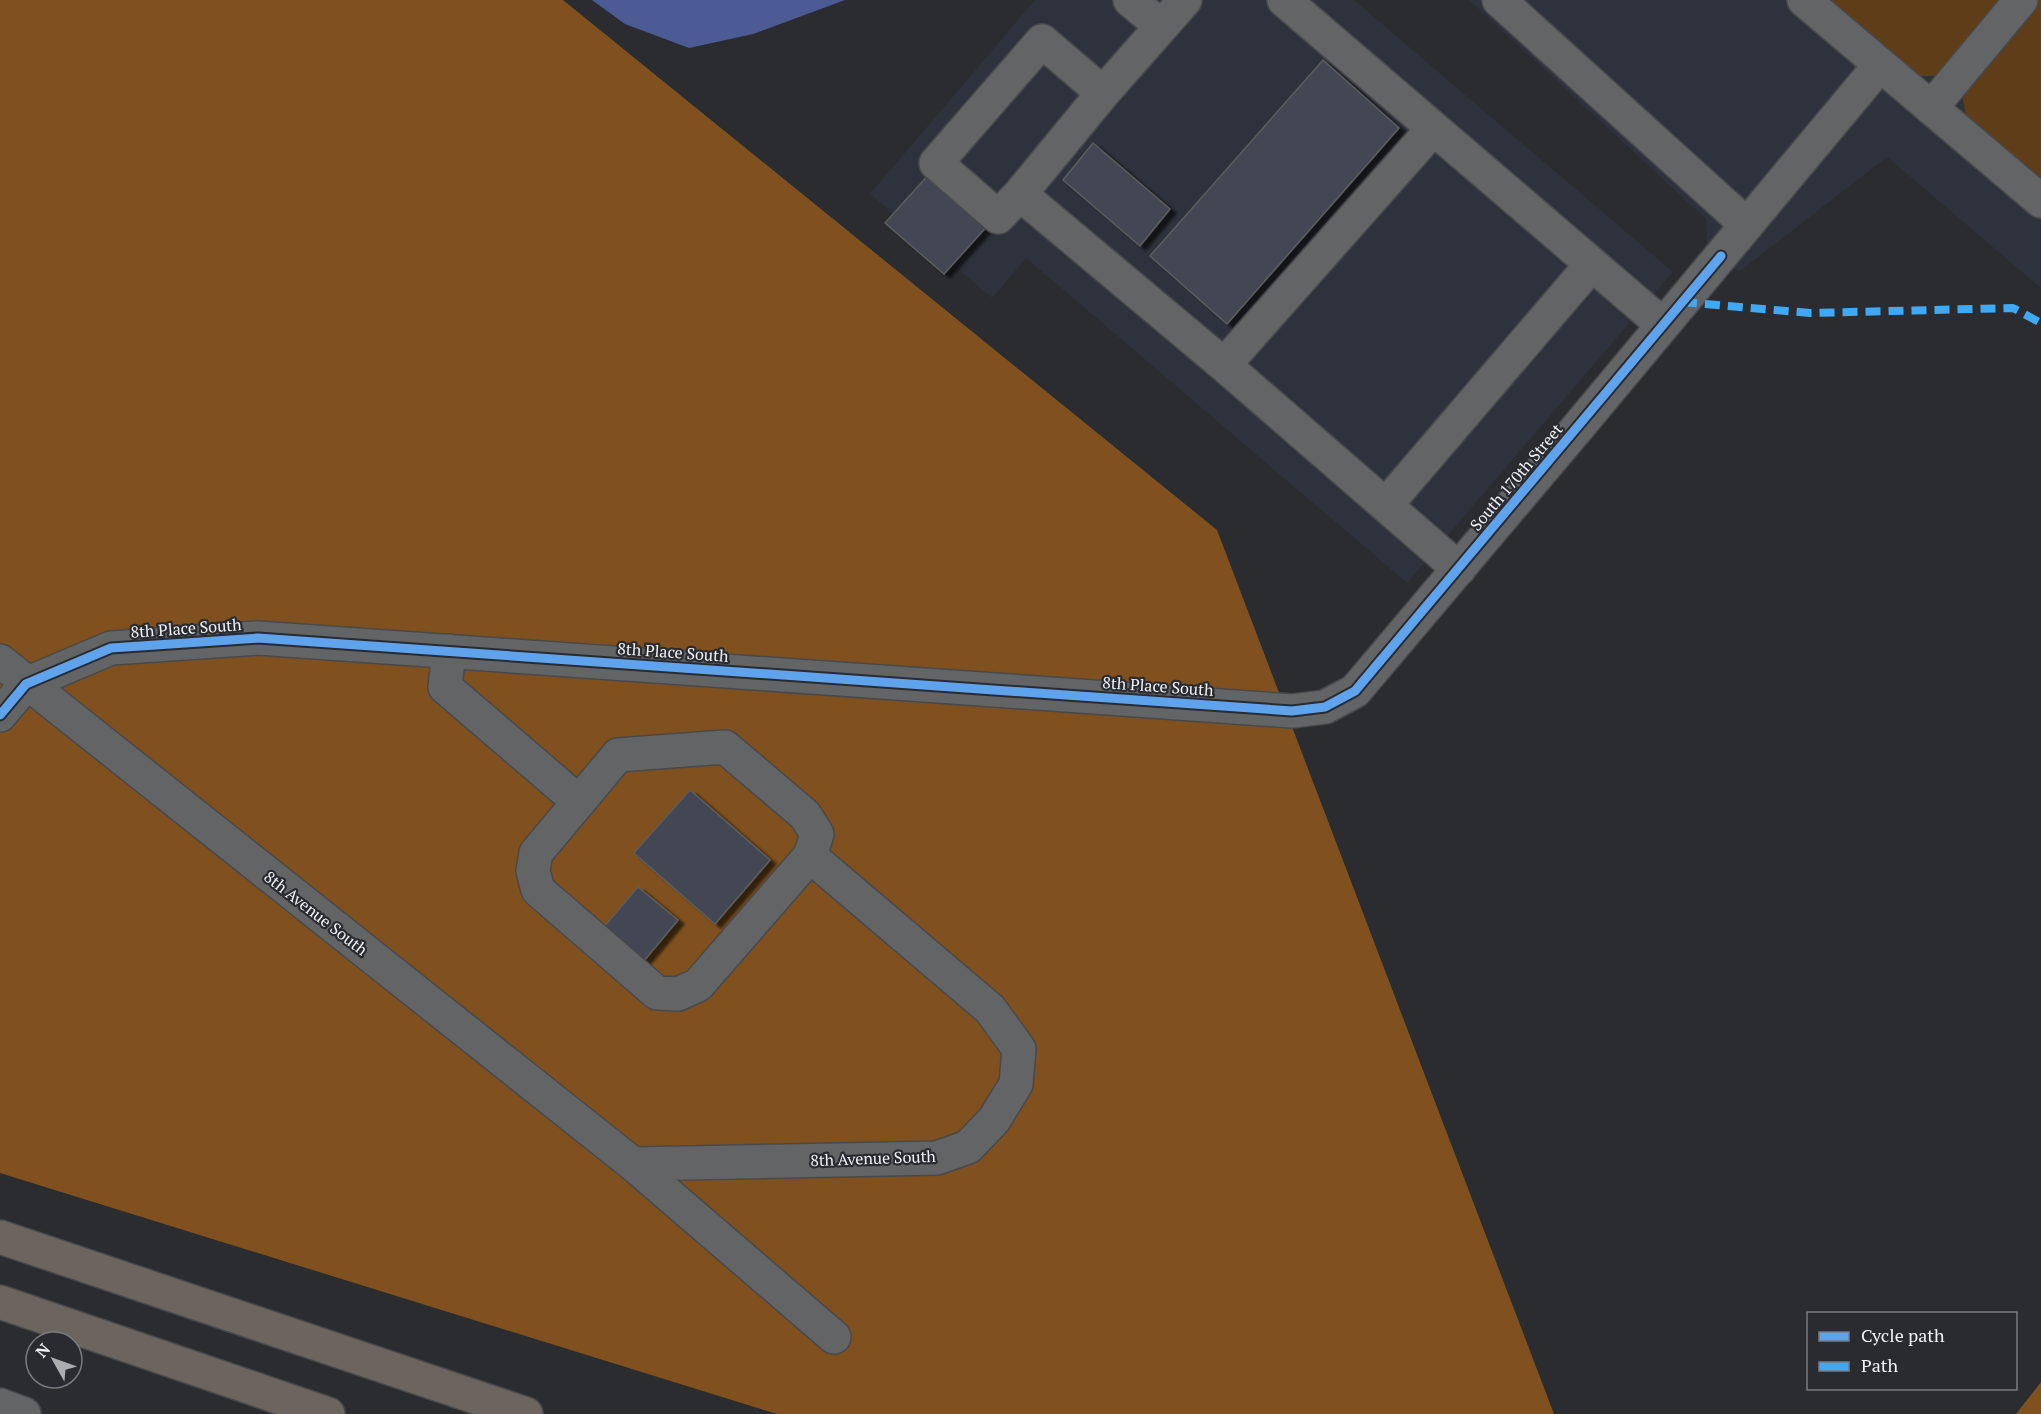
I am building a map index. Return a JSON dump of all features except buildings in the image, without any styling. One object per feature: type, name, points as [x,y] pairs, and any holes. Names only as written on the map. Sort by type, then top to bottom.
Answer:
[{"type":"highway","points":[[0,1237],[526,1414]]},
{"type":"highway","points":[[0,1302],[328,1414]]},
{"type":"street","points":[[1130,0],[1161,26]]},
{"type":"street","points":[[1103,93],[1042,41],[936,163],[998,217],[1185,0]]},
{"type":"street","points":[[1284,0],[1663,325]]},
{"type":"street","points":[[1500,0],[1747,225]]},
{"type":"street","points":[[1804,0],[2041,201]]},
{"type":"street","points":[[1931,108],[2021,0]]},
{"type":"street","name":"South 170th Street","points":[[1324,707],[1355,691],[1880,65]]},
{"type":"street","points":[[1224,365],[1433,129]]},
{"type":"street","points":[[1020,194],[1224,365],[1459,568]]},
{"type":"street","points":[[1386,505],[1592,264]]},
{"type":"street","name":"8th Place South","points":[[26,684],[111,648],[258,638],[1292,711],[1324,707]]},
{"type":"street","points":[[449,651],[445,687],[579,802]]},
{"type":"street","name":"8th Avenue South","points":[[0,661],[26,684],[633,1164],[834,1337]]},
{"type":"street","points":[[0,715],[26,684]]},
{"type":"street","points":[[725,747],[805,815],[817,834],[810,856],[698,985],[678,994],[657,993],[538,890],[533,871],[536,853],[618,755],[725,747]]},
{"type":"street","name":"8th Avenue South","points":[[633,1164],[937,1158],[969,1147],[994,1120],[1016,1084],[1019,1049],[990,1009],[810,856]]},
{"type":"street","points":[[0,1405],[24,1414]]},
{"type":"shaded area","points":[[0,0],[563,0],[1217,530],[1554,1414],[777,1414],[0,1173]]},
{"type":"shaded area","points":[[1035,0],[1354,0],[1673,272],[1407,583],[1026,258],[992,298],[870,194]]},
{"type":"shaded area","points":[[1469,0],[2041,0],[2041,288],[1887,157],[1739,272],[1707,243],[1706,219]]},
{"type":"shaded area","points":[[1831,0],[2009,0],[1944,76],[1921,76]]},
{"type":"shaded area","points":[[2033,0],[2041,0],[2041,179],[1966,115],[1960,86]]},
{"type":"shaded area","points":[[2041,1382],[2041,1414],[2016,1414]]},
{"type":"water","points":[[592,0],[845,0],[753,34],[689,48],[625,24]]},
{"type":"marked path","points":[[1682,302],[1810,313],[2013,308],[2041,323]]},
{"type":"cycle path","points":[[0,715],[26,684],[111,648],[258,638],[1292,711],[1325,707],[1355,691],[1721,256]]}]
